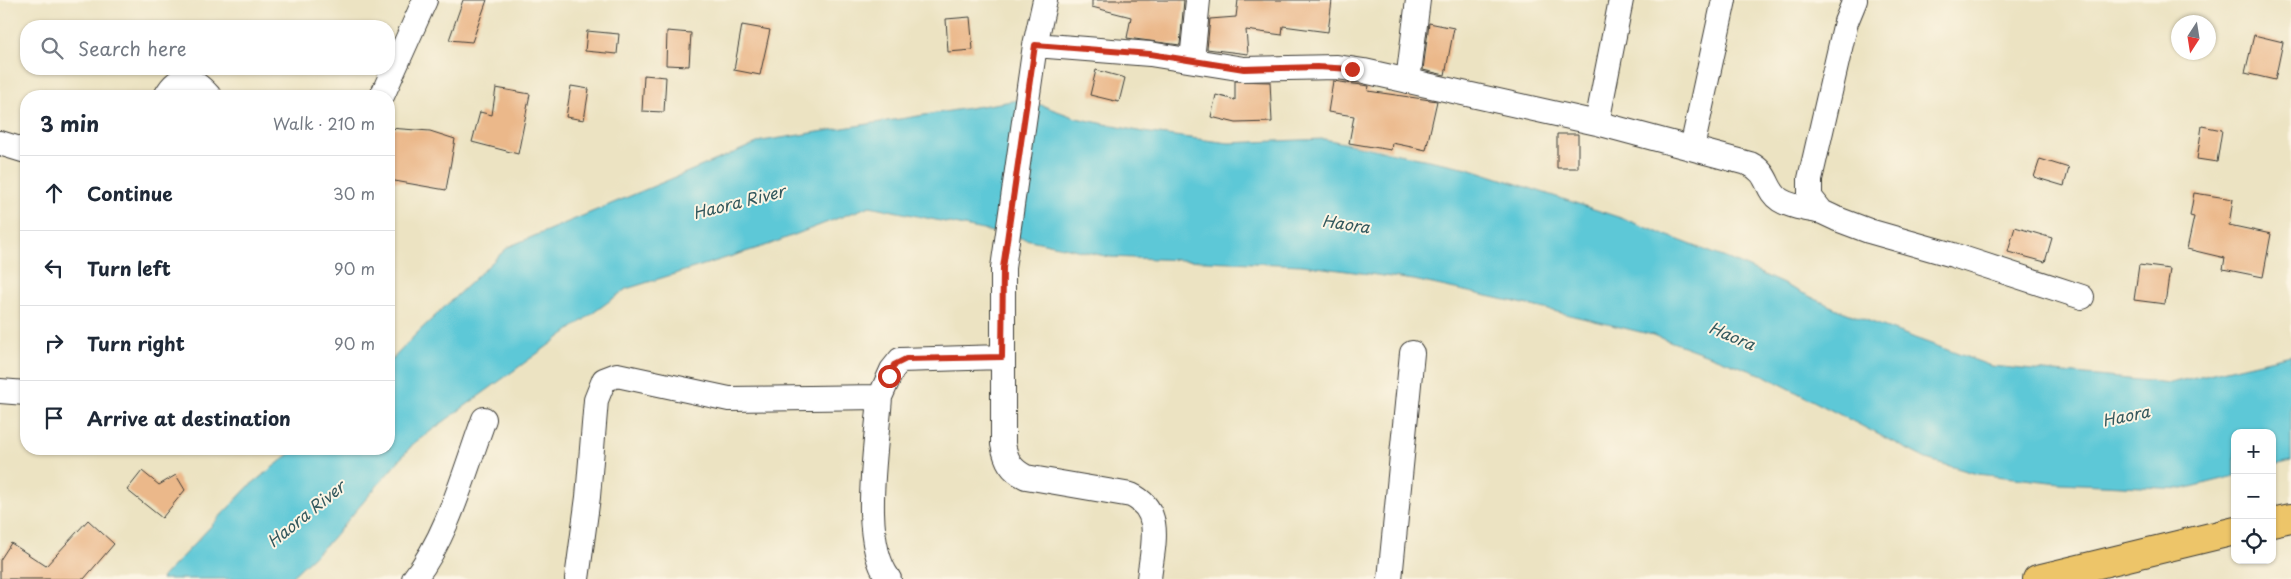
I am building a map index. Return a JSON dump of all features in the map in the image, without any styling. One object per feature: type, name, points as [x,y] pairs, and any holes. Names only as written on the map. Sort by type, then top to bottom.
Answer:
[{"type":"main road","points":[[2276,521],[2291,518]]},
{"type":"main road","points":[[2037,579],[2231,532]]},
{"type":"street","points":[[395,66],[424,0]]},
{"type":"street","points":[[1045,0],[1035,45],[1003,268],[1002,357],[1003,444],[1005,456],[1017,473],[1026,477],[1131,495],[1141,500],[1152,517],[1154,530],[1150,579]]},
{"type":"street","points":[[1192,60],[1198,0]]},
{"type":"street","points":[[1408,81],[1418,0]]},
{"type":"street","points":[[1597,122],[1621,0]]},
{"type":"street","points":[[1692,148],[1724,0]]},
{"type":"street","points":[[1822,212],[1810,196],[1810,179],[1846,22],[1855,0]]},
{"type":"street","points":[[1035,45],[1192,60],[1244,69],[1337,67],[1597,122],[1750,164],[1764,174],[1773,193],[1779,200],[1822,212],[1869,231],[1953,255],[2082,297]]},
{"type":"street","points":[[385,90],[391,75]]},
{"type":"street","points":[[169,90],[172,85],[187,80],[196,83],[203,90]]},
{"type":"street","points":[[0,144],[20,149]]},
{"type":"street","points":[[1390,579],[1412,353]]},
{"type":"street","points":[[889,579],[880,567],[874,542],[873,496],[880,397],[892,370],[900,360],[1002,357]]},
{"type":"street","points":[[577,579],[588,497],[596,400],[599,388],[604,380],[610,376],[628,376],[729,399],[880,397]]},
{"type":"street","points":[[0,391],[20,393]]},
{"type":"street","points":[[414,579],[430,555],[447,518],[484,419]]},
{"type":"water","points":[[1025,99],[1076,118],[1143,132],[1229,143],[1324,139],[1468,168],[1624,219],[1736,262],[1839,310],[1991,366],[2170,383],[2291,355],[2291,461],[2276,465],[2276,429],[2231,429],[2231,477],[2183,489],[2061,483],[1977,474],[1926,459],[1763,375],[1653,335],[1414,280],[1302,265],[1110,257],[870,206],[768,245],[626,289],[413,444],[330,541],[289,579],[161,579],[249,486],[288,455],[395,455],[395,357],[416,334],[508,247],[762,141]]},
{"type":"building","points":[[463,0],[487,0],[472,42],[449,40]]},
{"type":"building","points":[[1092,0],[1184,0],[1180,45],[1127,38],[1131,17],[1092,7]]},
{"type":"building","points":[[1238,0],[1332,0],[1328,32],[1283,26],[1282,35],[1246,30],[1248,54],[1207,49],[1210,19],[1236,17]]},
{"type":"building","points":[[970,17],[973,50],[948,52],[946,19]]},
{"type":"building","points":[[1429,23],[1454,28],[1445,75],[1423,70]]},
{"type":"building","points":[[742,25],[770,30],[760,75],[734,70]]},
{"type":"building","points":[[587,31],[619,34],[617,54],[585,51]]},
{"type":"building","points":[[667,31],[691,33],[689,66],[666,65]]},
{"type":"building","points":[[2254,35],[2283,42],[2275,80],[2245,73]]},
{"type":"building","points":[[1096,70],[1125,78],[1119,102],[1090,95]]},
{"type":"building","points":[[644,75],[666,77],[664,112],[642,111]]},
{"type":"building","points":[[1235,81],[1270,82],[1272,122],[1236,123],[1211,117],[1216,95],[1235,100]]},
{"type":"building","points":[[1333,81],[1369,86],[1368,91],[1437,101],[1426,150],[1392,143],[1391,150],[1349,143],[1354,116],[1328,112]]},
{"type":"building","points":[[571,86],[589,89],[584,120],[566,117]]},
{"type":"building","points":[[496,88],[530,94],[518,154],[472,142],[480,112],[492,115]]},
{"type":"building","points":[[2202,126],[2222,130],[2217,162],[2197,159]]},
{"type":"building","points":[[395,128],[430,131],[455,139],[446,190],[395,181]]},
{"type":"building","points":[[1557,134],[1578,134],[1578,168],[1557,168]]},
{"type":"building","points":[[2040,159],[2069,168],[2064,186],[2034,177]]},
{"type":"building","points":[[2194,193],[2233,199],[2229,225],[2271,234],[2263,277],[2223,269],[2225,258],[2187,249],[2194,217],[2190,216]]},
{"type":"building","points":[[2015,227],[2052,238],[2045,262],[2008,252]]},
{"type":"building","points":[[2139,265],[2170,269],[2165,304],[2134,300]]},
{"type":"building","points":[[142,471],[159,485],[176,475],[185,490],[162,518],[127,490]]},
{"type":"building","points":[[88,520],[114,544],[84,579],[0,579],[0,560],[11,543],[46,566]]},
{"type":"route","points":[[889,376],[894,365],[900,360],[1002,357],[1003,268],[1035,45],[1150,54],[1244,69],[1317,67],[1352,69]]},
{"type":"water label","name":"Haora River","points":[[739,202]]},
{"type":"water label","name":"Haora","points":[[1346,224]]},
{"type":"water label","name":"Haora","points":[[1732,336]]},
{"type":"water label","name":"Haora","points":[[2126,416]]},
{"type":"water label","name":"Haora River","points":[[306,514]]}]
